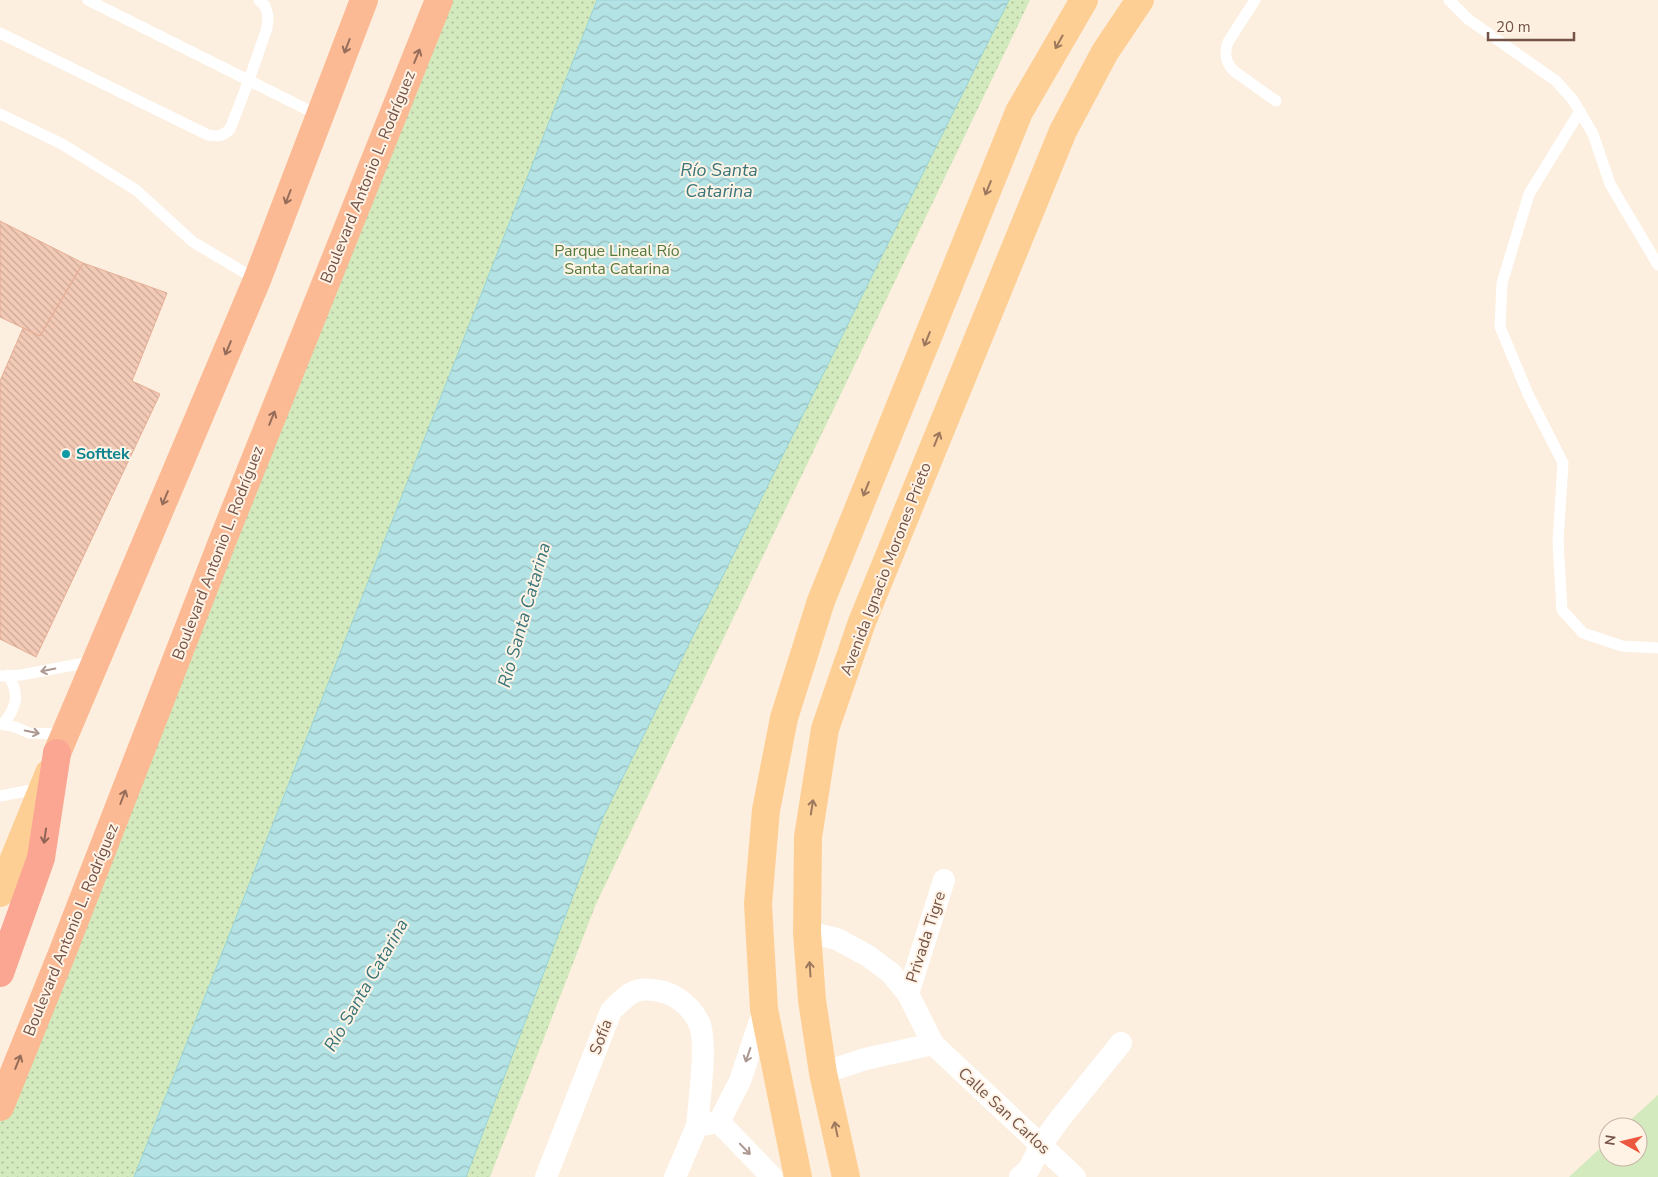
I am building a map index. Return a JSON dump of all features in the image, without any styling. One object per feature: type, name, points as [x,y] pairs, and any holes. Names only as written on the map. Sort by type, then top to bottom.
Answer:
[{"type":"highway","name":"Boulevard Antonio L. Rodríguez","points":[[0,1107],[226,533],[439,0]]},
{"type":"highway","points":[[0,973],[41,858],[61,744],[257,280],[320,116],[360,2]]},
{"type":"main road","points":[[798,1177],[764,1009],[758,904],[766,810],[784,718],[821,601],[1019,112],[1084,0]]},
{"type":"main road","name":"Avenida Ignacio Morones Prieto","points":[[846,1177],[823,1073],[812,1000],[807,932],[808,837],[825,730],[862,622],[1063,132],[1105,52],[1140,0]]},
{"type":"main road","points":[[0,893],[61,744]]},
{"type":"street","name":"Privada Tigre","points":[[908,994],[944,880]]},
{"type":"street","name":"Calle San Carlos","points":[[807,932],[832,937],[868,956],[891,973],[908,994],[933,1044],[1076,1177]]},
{"type":"street","name":"Sofía","points":[[546,1177],[611,1011],[628,994],[648,988],[674,995],[689,1007],[699,1024],[702,1036],[702,1071],[708,1124]]},
{"type":"street","points":[[675,1177],[708,1124],[740,1082],[764,1009]]},
{"type":"street","points":[[1020,1177],[1029,1169],[1041,1145],[1059,1120],[1121,1043]]},
{"type":"street","points":[[823,1073],[865,1059],[933,1044]]},
{"type":"street","points":[[708,1124],[772,1177]]},
{"type":"lane","points":[[88,0],[320,116]]},
{"type":"lane","points":[[0,34],[208,136],[218,137],[230,129],[267,28],[268,16],[266,6],[259,0]]},
{"type":"lane","points":[[1255,0],[1228,42],[1225,49],[1226,58],[1228,65],[1234,71],[1276,101]]},
{"type":"lane","points":[[1449,0],[1468,19],[1556,81],[1573,100],[1594,134],[1610,184],[1658,265]]},
{"type":"lane","points":[[1580,111],[1529,194],[1502,283],[1500,327],[1528,394],[1563,463],[1558,542],[1562,610],[1582,633],[1622,646],[1658,648]]},
{"type":"lane","points":[[0,114],[62,144],[136,190],[192,242],[257,280]]},
{"type":"lane","points":[[4,675],[21,675],[96,660]]},
{"type":"lane","points":[[2,724],[10,716],[15,705],[16,692],[4,675]]},
{"type":"lane","points":[[2,724],[15,726],[61,744]]},
{"type":"lane","points":[[0,796],[42,788]]},
{"type":"green space","name":"Río Santa Catarina","points":[[442,0],[1030,0],[596,904],[490,1177],[0,1177],[0,1096]]},
{"type":"green space","points":[[1658,1095],[1658,1177],[1569,1177],[1598,1150],[1598,1167],[1648,1167],[1648,1117],[1634,1117]]},
{"type":"water","name":"Río Santa Catarina","points":[[597,0],[1009,0],[603,817],[466,1177],[134,1177]]},
{"type":"building","points":[[0,221],[83,263],[40,336],[0,317]]},
{"type":"building","name":"Softtek","points":[[83,263],[167,293],[132,381],[160,394],[36,657],[0,639],[0,381],[23,328],[40,336]]},
{"type":"place","name":"Softtek","points":[[66,454]]},
{"type":"park label","name":"Parque Lineal Río Santa Catarina","points":[[617,260]]}]
